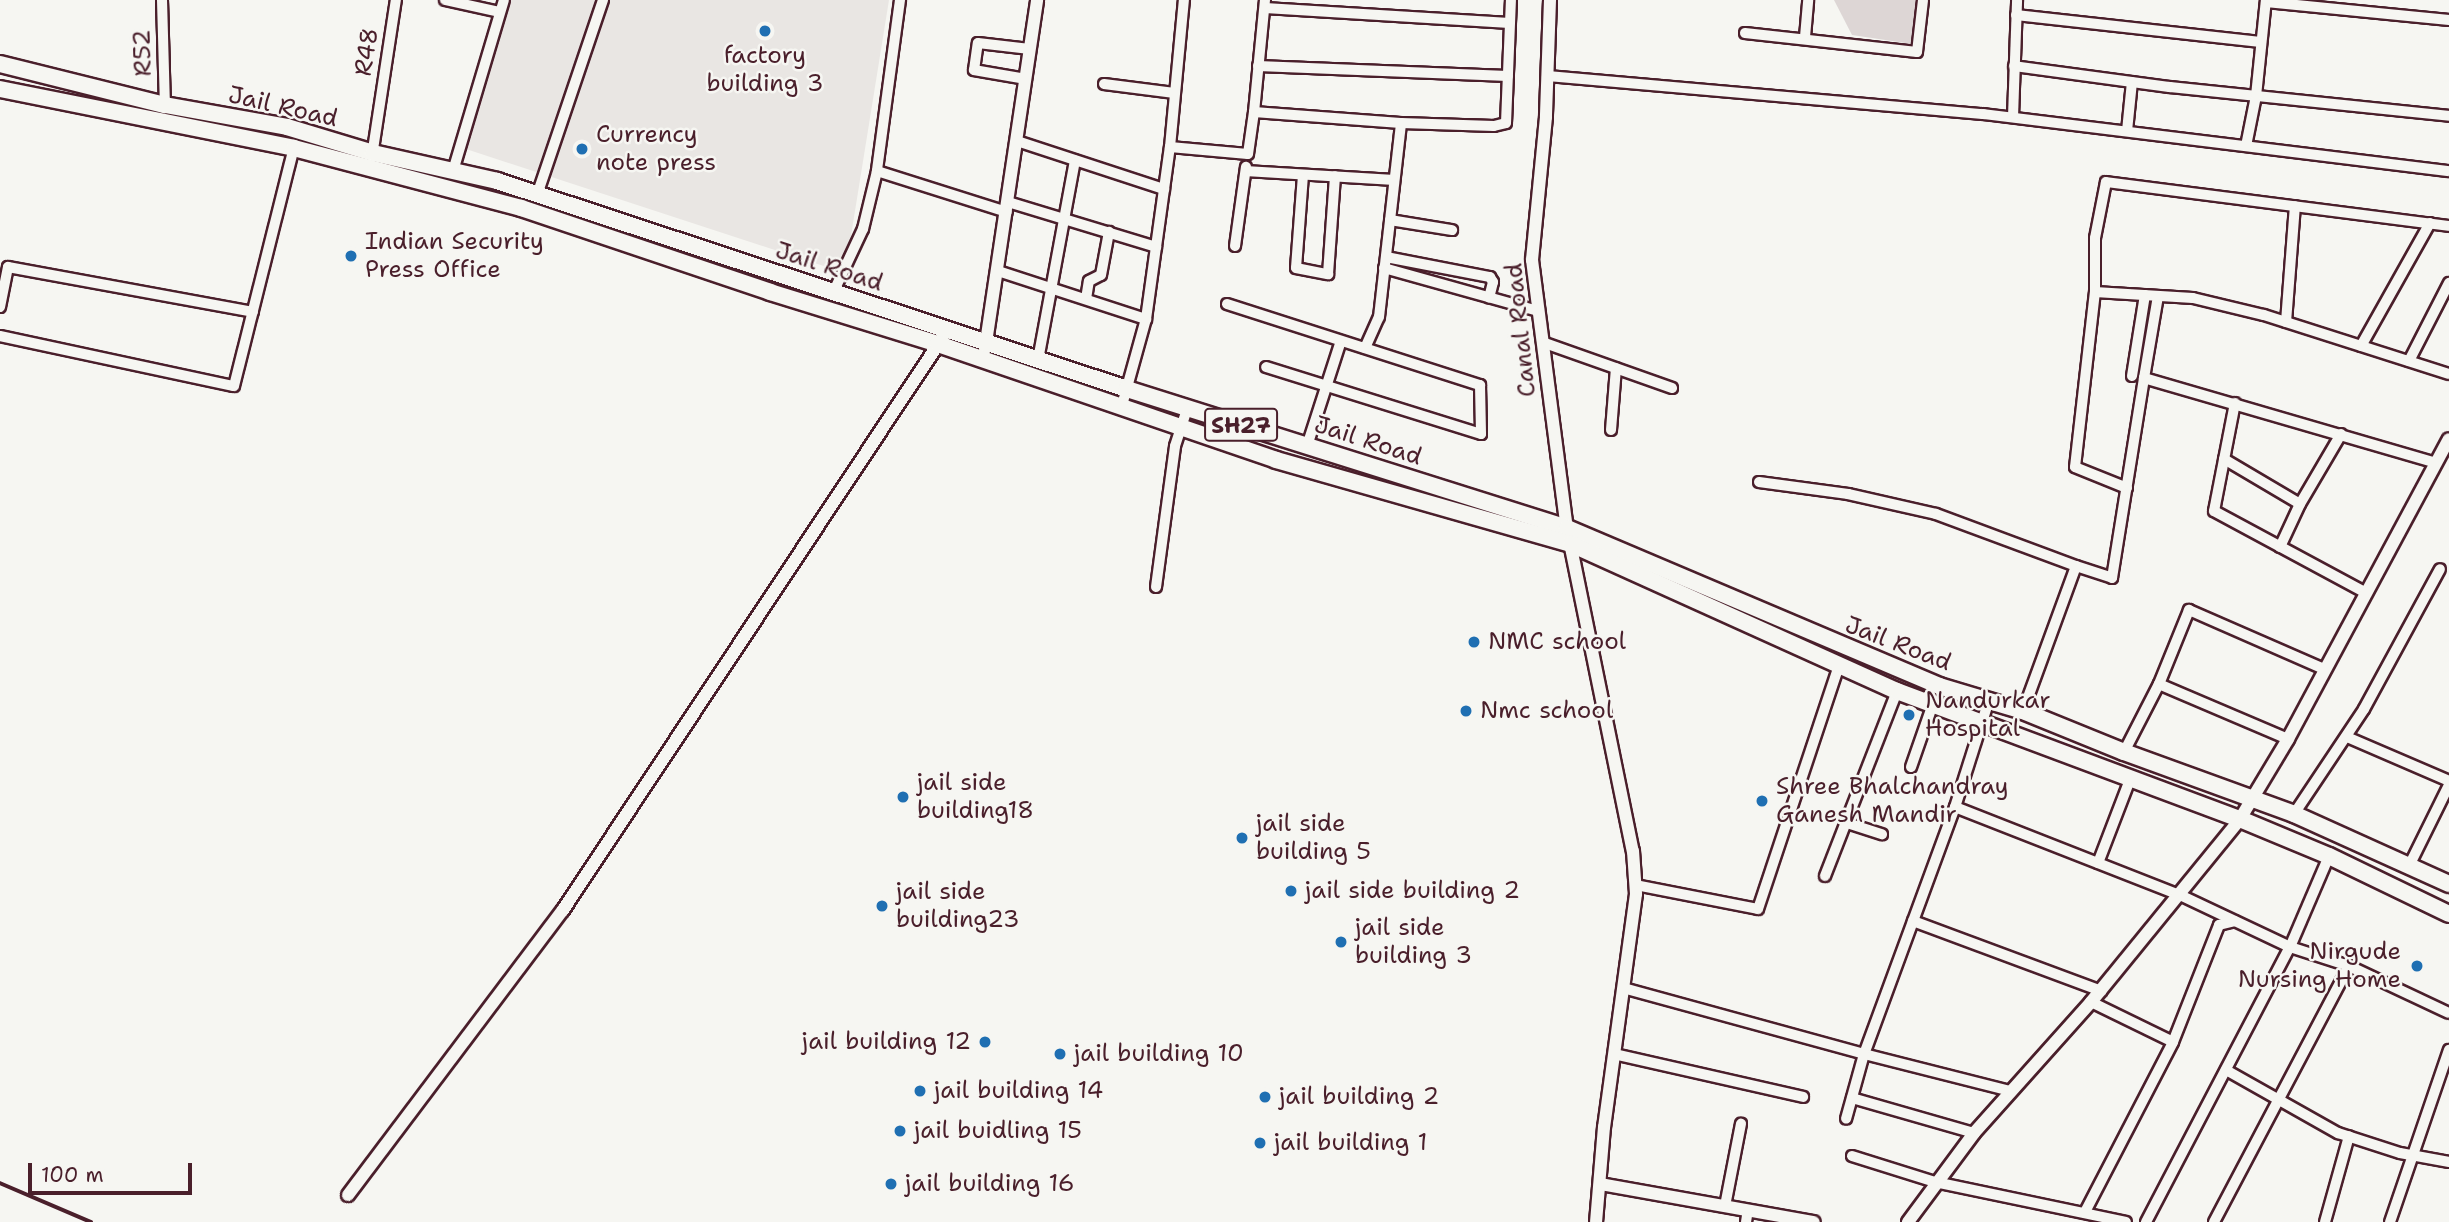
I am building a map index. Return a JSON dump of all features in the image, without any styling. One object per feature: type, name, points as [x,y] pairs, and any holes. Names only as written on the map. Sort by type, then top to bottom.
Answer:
[{"type":"main road","name":"Jail Road","points":[[0,64],[165,105],[287,127],[370,161],[453,171],[537,195],[833,293],[984,352],[1038,360],[1307,446],[1569,536],[1939,686],[2023,711],[2124,752],[2294,814],[2449,884]]},
{"type":"main road","points":[[47,100],[53,79]]},
{"type":"main road","points":[[0,89],[370,161],[521,208],[725,277],[943,337]]},
{"type":"main road","points":[[725,277],[733,260]]},
{"type":"main road","points":[[984,352],[1121,409],[1276,460],[1569,536],[1897,691],[2240,819],[2329,856],[2449,914]]},
{"type":"street","name":"R52","points":[[162,0],[165,105]]},
{"type":"street","name":"R48","points":[[370,161],[396,0]]},
{"type":"street","points":[[445,0],[499,12]]},
{"type":"street","points":[[453,171],[504,0]]},
{"type":"street","points":[[537,195],[603,0]]},
{"type":"street","points":[[833,293],[863,229],[877,171],[900,0]]},
{"type":"street","points":[[984,352],[1008,207],[1037,0]]},
{"type":"street","points":[[1121,409],[1146,318],[1170,147],[1184,0]]},
{"type":"street","points":[[1254,112],[1401,123],[1494,126],[1506,123],[1511,0]]},
{"type":"street","name":"Canal Road","points":[[1550,0],[1547,76],[1532,260],[1569,536],[1603,690],[1633,851],[1636,885],[1596,1222]]},
{"type":"street","points":[[1805,37],[1808,0]]},
{"type":"street","points":[[1745,33],[1805,37],[1917,52],[1923,0]]},
{"type":"street","points":[[2013,117],[2017,0]]},
{"type":"street","points":[[2246,146],[2256,96],[2266,1],[2307,3],[2449,20]]},
{"type":"street","points":[[1235,246],[1254,112],[1265,4],[1510,23]]},
{"type":"street","points":[[2016,15],[2261,42]]},
{"type":"street","points":[[1026,79],[974,70],[978,43],[1030,49]]},
{"type":"street","points":[[1258,66],[1508,76]]},
{"type":"street","points":[[2014,66],[2133,82],[2449,116]]},
{"type":"street","points":[[1547,76],[2013,117],[2449,171]]},
{"type":"street","points":[[2127,131],[2133,82]]},
{"type":"street","points":[[1104,84],[1174,93]]},
{"type":"street","points":[[1365,348],[1379,317],[1401,123]]},
{"type":"street","points":[[1017,141],[1164,189]]},
{"type":"street","points":[[1170,147],[1248,154]]},
{"type":"street","points":[[0,336],[234,386],[294,148]]},
{"type":"street","points":[[1038,360],[1074,160]]},
{"type":"street","points":[[877,171],[1008,207],[1064,218],[1156,247]]},
{"type":"street","points":[[1246,171],[1394,180]]},
{"type":"street","points":[[1304,174],[1296,268],[1328,274],[1335,176]]},
{"type":"street","points":[[2127,488],[2075,467],[2095,292],[2095,238],[2106,182],[2449,226]]},
{"type":"street","points":[[2286,322],[2295,206]]},
{"type":"street","points":[[1390,220],[1452,230]]},
{"type":"street","points":[[2361,346],[2430,223]]},
{"type":"street","points":[[1086,299],[1089,281],[1101,275],[1109,232]]},
{"type":"street","points":[[1385,263],[1490,277],[1493,282],[1489,298]]},
{"type":"street","points":[[1385,263],[1489,298],[1538,311]]},
{"type":"street","points":[[0,307],[8,267],[253,312]]},
{"type":"street","points":[[998,271],[1146,318]]},
{"type":"street","points":[[2409,361],[2449,283]]},
{"type":"street","points":[[2095,292],[2193,298],[2286,322],[2449,374]]},
{"type":"street","points":[[1759,482],[1848,494],[1937,514],[2112,578],[2127,488],[2145,295]]},
{"type":"street","points":[[2138,377],[2158,296]]},
{"type":"street","points":[[1227,304],[1480,385],[1481,434],[1265,367]]},
{"type":"street","points":[[348,1195],[563,910],[943,337]]},
{"type":"street","points":[[1307,446],[1341,341]]},
{"type":"street","points":[[1542,342],[1672,388]]},
{"type":"street","points":[[1611,430],[1616,368]]},
{"type":"street","points":[[2138,377],[2436,463]]},
{"type":"street","points":[[2235,403],[2214,511],[2366,593]]},
{"type":"street","points":[[1156,587],[1175,446],[1187,408]]},
{"type":"street","points":[[2280,547],[2300,504],[2341,434]]},
{"type":"street","points":[[1908,1222],[1935,1182],[1974,1133],[2101,991],[2240,819],[2250,798],[2288,739],[2449,439]]},
{"type":"street","points":[[2224,459],[2300,504]]},
{"type":"street","points":[[2023,711],[2076,566]]},
{"type":"street","points":[[2294,814],[2347,737],[2440,569]]},
{"type":"street","points":[[2124,752],[2159,684],[2189,610],[2324,669]]},
{"type":"street","points":[[1636,885],[1758,909],[1839,665]]},
{"type":"street","points":[[2159,684],[2288,739]]},
{"type":"street","points":[[1825,876],[1897,691]]},
{"type":"street","points":[[1846,1119],[1864,1054],[1955,807],[1989,700]]},
{"type":"street","points":[[1911,767],[1933,704]]},
{"type":"street","points":[[2347,737],[2449,783],[2409,866]]},
{"type":"street","points":[[2098,863],[2131,777]]},
{"type":"street","points":[[1955,807],[2180,895],[2291,947],[2349,966],[2449,1013]]},
{"type":"street","points":[[1844,822],[1882,834]]},
{"type":"street","points":[[2146,1222],[2291,947],[2329,856]]},
{"type":"street","points":[[1913,921],[2101,991]]},
{"type":"street","points":[[2085,1212],[2173,1042],[2219,925],[2235,921]]},
{"type":"street","points":[[2214,1222],[2349,966]]},
{"type":"street","points":[[1623,988],[2010,1091]]},
{"type":"street","points":[[2091,1002],[2173,1042]]},
{"type":"street","points":[[2390,1222],[2449,1050]]},
{"type":"street","points":[[1614,1055],[1803,1097]]},
{"type":"street","points":[[2226,1070],[2349,1136],[2411,1155],[2449,1162]]},
{"type":"street","points":[[1852,1098],[1974,1133]]},
{"type":"street","points":[[1725,1206],[1741,1124]]},
{"type":"street","points":[[2325,1222],[2349,1136]]},
{"type":"street","points":[[1852,1156],[1935,1182],[2126,1222]]},
{"type":"street","points":[[1600,1184],[1725,1206],[1747,1216],[1814,1222]]},
{"type":"shaded area","points":[[507,0],[889,0],[845,273],[466,149]]},
{"type":"shaded area","points":[[1834,0],[1916,0],[1912,44],[1852,35]]},
{"type":"railway","points":[[0,1183],[91,1222]]},
{"type":"place","name":"factory building 3","points":[[765,31]]},
{"type":"place","name":"Currency note press","points":[[582,149]]},
{"type":"place","name":"Indian Security Press Office","points":[[351,256]]},
{"type":"place","name":"NMC school","points":[[1474,642]]},
{"type":"place","name":"Nmc school","points":[[1466,711]]},
{"type":"place","name":"Nandurkar Hospital","points":[[1909,715]]},
{"type":"place","name":"jail side building18","points":[[903,797]]},
{"type":"place","name":"Shree Bhalchandray Ganesh Mandir","points":[[1762,801]]},
{"type":"place","name":"jail side building 5","points":[[1242,838]]},
{"type":"place","name":"jail side building 2","points":[[1291,891]]},
{"type":"place","name":"jail side building23","points":[[882,906]]},
{"type":"place","name":"jail side building 3","points":[[1341,942]]},
{"type":"place","name":"Nirgude Nursing Home","points":[[2417,966]]},
{"type":"place","name":"jail building 12","points":[[985,1042]]},
{"type":"place","name":"jail building 10","points":[[1060,1054]]},
{"type":"place","name":"jail building 14","points":[[920,1091]]},
{"type":"place","name":"jail building 2","points":[[1265,1097]]},
{"type":"place","name":"jail buidling 15","points":[[900,1131]]},
{"type":"place","name":"jail building 1","points":[[1260,1143]]},
{"type":"place","name":"jail building 16","points":[[891,1184]]}]
